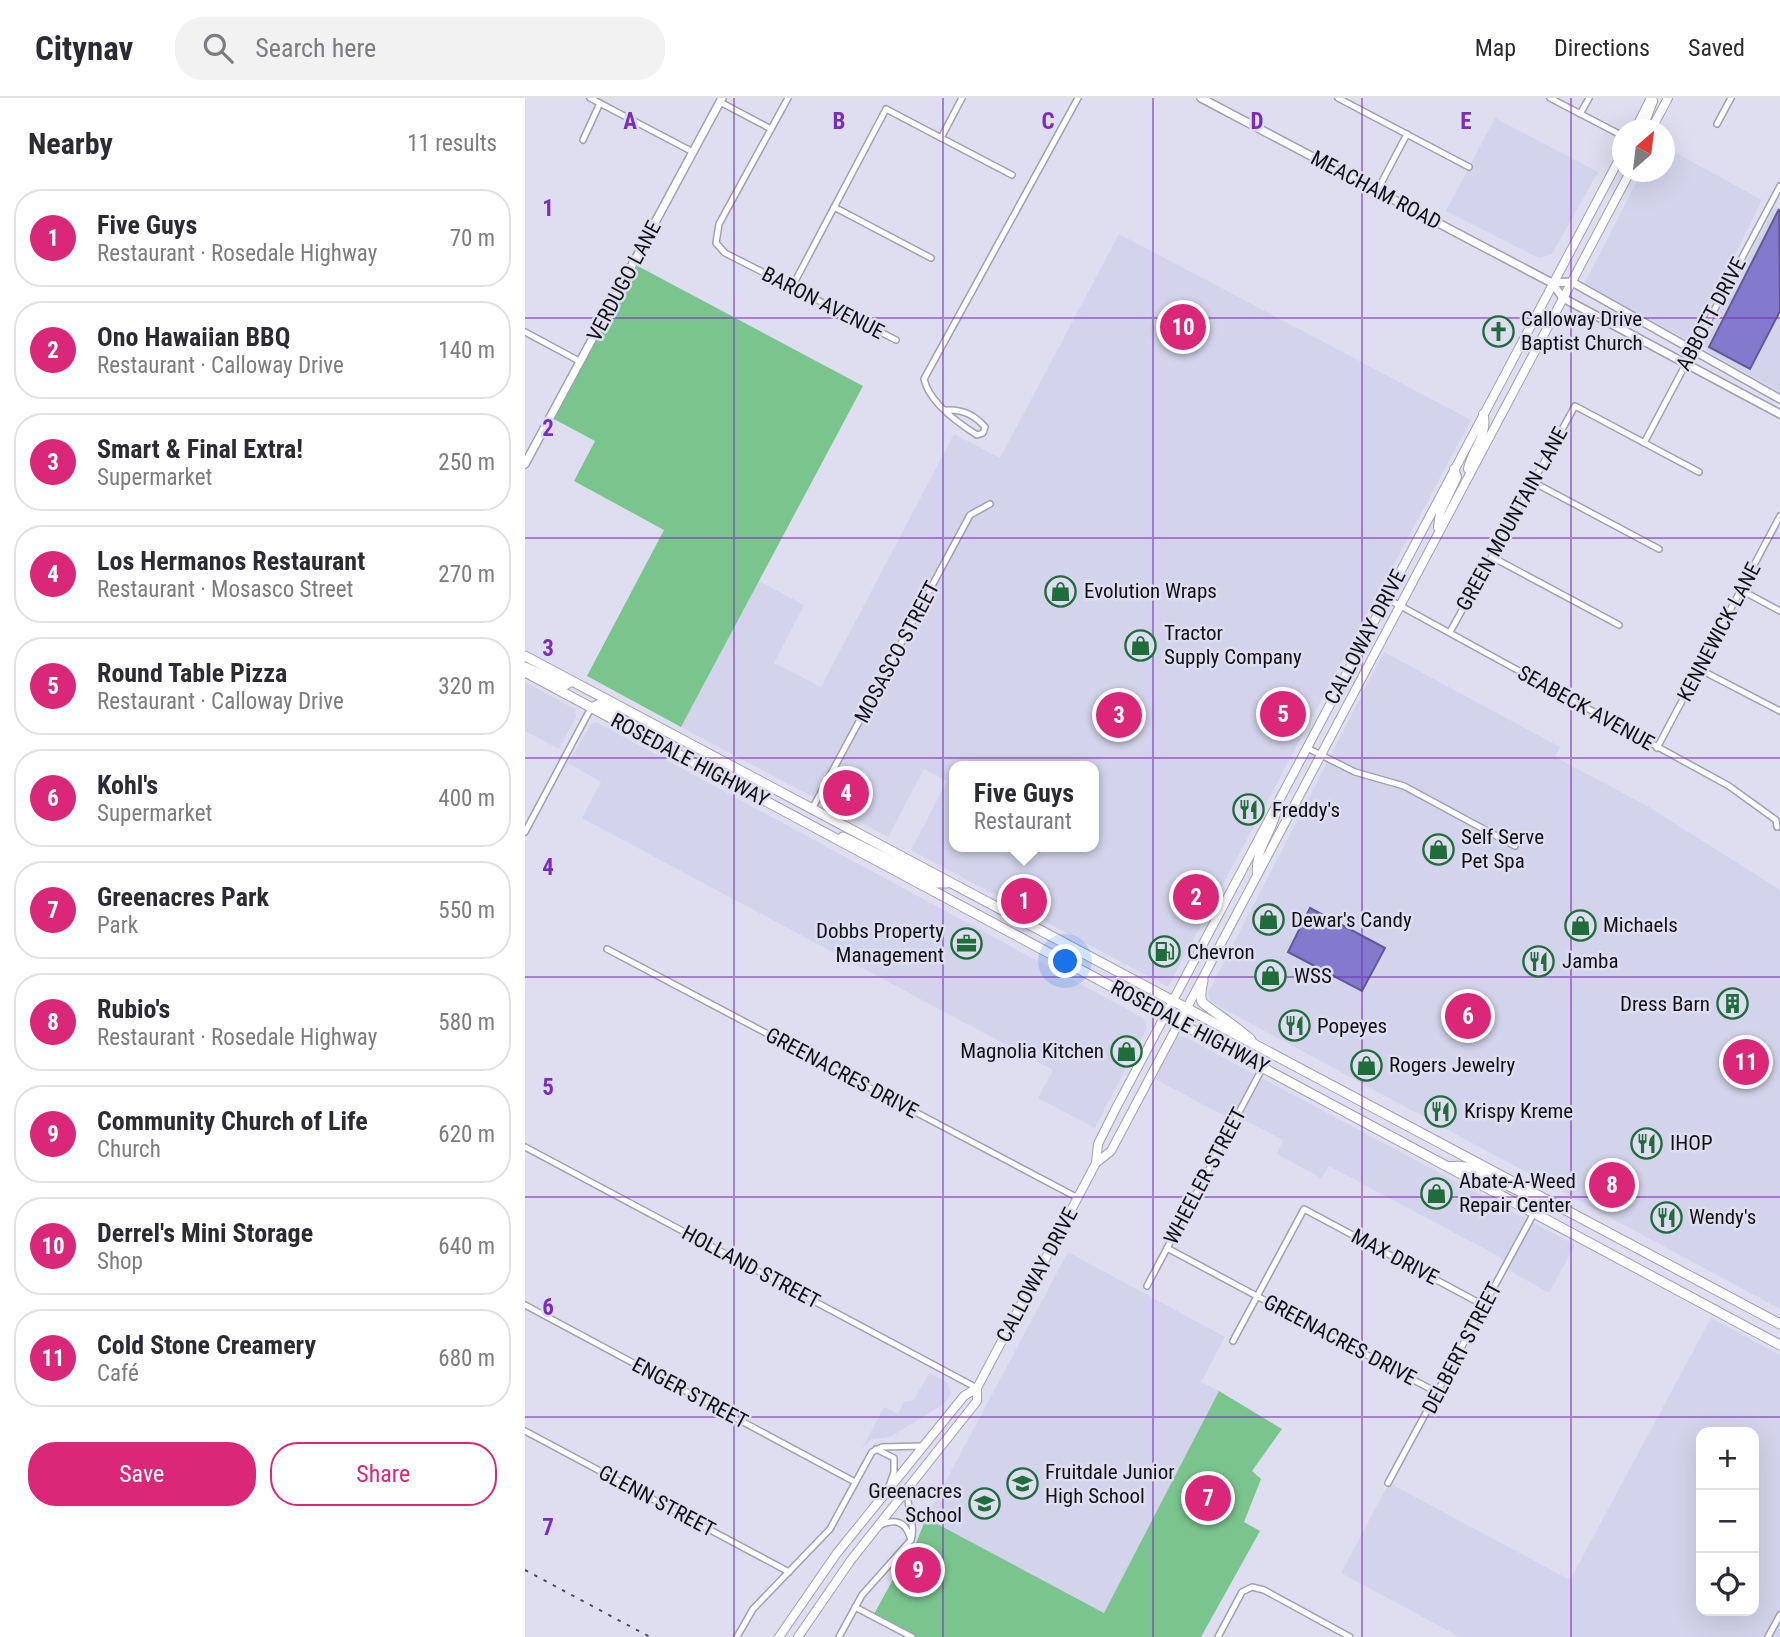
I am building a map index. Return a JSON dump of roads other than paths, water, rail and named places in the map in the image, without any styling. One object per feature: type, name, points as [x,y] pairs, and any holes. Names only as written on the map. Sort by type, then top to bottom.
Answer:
[{"type":"main road","points":[[1641,119],[1652,98]]},
{"type":"main road","points":[[1645,119],[1652,98]]},
{"type":"main road","points":[[1657,119],[1668,98]]},
{"type":"main road","name":"CALLOWAY DRIVE","points":[[798,1637],[877,1526],[908,1491],[977,1401],[977,1388],[1096,1163],[1098,1144],[1165,1014],[1612,171]]},
{"type":"main road","name":"CALLOWAY DRIVE","points":[[1096,1163],[1111,1151],[1624,182]]},
{"type":"main road","points":[[1466,478],[1470,458],[1486,422],[1483,414]]},
{"type":"main road","points":[[1437,533],[1440,513],[1457,477],[1454,469]]},
{"type":"main road","name":"ROSEDALE HIGHWAY","points":[[525,656],[1780,1324]]},
{"type":"main road","points":[[525,670],[565,685],[572,681]]},
{"type":"main road","name":"ROSEDALE HIGHWAY","points":[[525,670],[591,708],[1780,1345]]},
{"type":"main road","points":[[591,708],[600,704],[671,740],[697,748]]},
{"type":"main road","points":[[1257,874],[1257,856],[1274,826],[1278,801]]},
{"type":"main road","points":[[815,827],[860,843],[936,883],[949,883]]},
{"type":"main road","points":[[945,897],[955,893],[992,912],[1014,917]]},
{"type":"main road","points":[[1203,980],[1200,995],[1204,1006],[1236,1025],[1269,1053]]},
{"type":"main road","points":[[1449,1167],[1469,1168],[1517,1192],[1549,1199]]},
{"type":"main road","name":"CALLOWAY DRIVE","points":[[779,1637],[837,1553],[964,1396],[977,1388]]},
{"type":"street","points":[[590,98],[693,152]]},
{"type":"street","points":[[721,100],[771,130],[788,98]]},
{"type":"street","points":[[941,138],[962,98]]},
{"type":"street","points":[[946,410],[955,410],[974,417],[985,427],[983,433],[977,435],[967,429],[946,410],[933,398],[924,379],[1078,98]]},
{"type":"street","name":"MEACHAM ROAD","points":[[1201,98],[1552,282],[1572,282],[1780,398]]},
{"type":"street","points":[[1338,98],[1469,167]]},
{"type":"street","points":[[1550,98],[1612,131]]},
{"type":"street","points":[[1580,114],[1589,98]]},
{"type":"street","points":[[1717,124],[1731,98]]},
{"type":"street","name":"VERDUGO LANE","points":[[525,464],[721,100]]},
{"type":"street","points":[[583,140],[600,103]]},
{"type":"street","points":[[792,287],[886,109],[1012,176]]},
{"type":"street","name":"BARON AVENUE","points":[[771,130],[719,224],[716,243],[725,253],[896,340]]},
{"type":"street","points":[[1377,191],[1406,134]]},
{"type":"street","name":"ABBOTT DRIVE","points":[[1644,443],[1780,186]]},
{"type":"street","points":[[834,207],[931,258]]},
{"type":"street","name":"MEACHAM ROAD","points":[[1552,282],[1563,298],[1780,414]]},
{"type":"street","points":[[525,332],[581,362]]},
{"type":"street","name":"GREEN MOUNTAIN LANE","points":[[1450,632],[1575,406],[1644,443]]},
{"type":"street","points":[[1644,443],[1699,472]]},
{"type":"street","points":[[1533,482],[1659,549]]},
{"type":"street","name":"MOSASCO STREET","points":[[812,808],[970,515],[990,503]]},
{"type":"street","name":"KENNEWICK LANE","points":[[1657,748],[1780,516]]},
{"type":"street","points":[[1492,556],[1619,625]]},
{"type":"street","points":[[1741,590],[1780,611]]},
{"type":"street","name":"SEABECK AVENUE","points":[[1386,598],[1747,798],[1776,820],[1777,827]]},
{"type":"street","points":[[1699,669],[1780,711]]},
{"type":"street","points":[[525,832],[591,708]]},
{"type":"street","points":[[1307,748],[1355,772],[1404,786],[1515,846]]},
{"type":"street","name":"GREENACRES DRIVE","points":[[607,948],[1078,1198]]},
{"type":"street","name":"WHEELER STREET","points":[[1147,1286],[1263,1067]]},
{"type":"street","name":"HOLLAND STREET","points":[[525,1147],[977,1388]]},
{"type":"street","name":"MAX DRIVE","points":[[1257,1296],[1304,1209],[1485,1306]]},
{"type":"street","name":"DELBERT STREET","points":[[1388,1483],[1534,1213]]},
{"type":"street","name":"GREENACRES DRIVE","points":[[1167,1248],[1438,1393]]},
{"type":"street","points":[[1233,1341],[1257,1296]]},
{"type":"street","name":"ENGER STREET","points":[[525,1305],[855,1482]]},
{"type":"street","name":"GLENN STREET","points":[[525,1431],[789,1572]]},
{"type":"street","points":[[876,1448],[924,1446]]},
{"type":"street","points":[[737,1637],[753,1609],[830,1529],[876,1448]]},
{"type":"street","points":[[876,1448],[894,1458],[894,1472],[887,1491]]},
{"type":"street","points":[[839,1637],[855,1607],[911,1540],[913,1528],[907,1506],[908,1491]]},
{"type":"street","points":[[877,1526],[892,1520],[901,1522],[908,1530],[911,1540]]},
{"type":"street","points":[[1218,1637],[1243,1592],[1252,1587],[1264,1590],[1350,1637]]},
{"type":"street","points":[[855,1607],[909,1636]]},
{"type":"street","points":[[1768,1637],[1780,1615]]},
{"type":"railway","points":[[525,1570],[650,1637]]},
{"type":"place","name":"Derrel's Mini Storage","points":[[1183,327]]},
{"type":"place","name":"Calloway Drive Baptist Church","points":[[1498,331]]},
{"type":"place","name":"Evolution Wraps","points":[[1061,591]]},
{"type":"place","name":"Tractor Supply Company","points":[[1141,645]]},
{"type":"place","name":"Round Table Pizza","points":[[1283,714]]},
{"type":"place","name":"Smart & Final Extra!","points":[[1119,715]]},
{"type":"place","name":"Los Hermanos Restaurant","points":[[846,793]]},
{"type":"place","name":"Freddy's","points":[[1249,810]]},
{"type":"place","name":"Self Serve Pet Spa","points":[[1438,849]]},
{"type":"place","name":"Ono Hawaiian BBQ","points":[[1196,897]]},
{"type":"place","name":"Five Guys","points":[[1024,901]]},
{"type":"place","name":"Dewar's Candy","points":[[1268,920]]},
{"type":"place","name":"Michaels","points":[[1580,925]]},
{"type":"place","name":"Dobbs Property Management","points":[[967,943]]},
{"type":"place","name":"Chevron","points":[[1164,952]]},
{"type":"place","name":"Jamba","points":[[1539,961]]},
{"type":"place","name":"WSS","points":[[1271,976]]},
{"type":"place","name":"Dress Barn","points":[[1733,1004]]},
{"type":"place","name":"Kohl's","points":[[1468,1016]]},
{"type":"place","name":"Popeyes","points":[[1294,1026]]},
{"type":"place","name":"Magnolia Kitchen","points":[[1127,1051]]},
{"type":"place","name":"Cold Stone Creamery","points":[[1746,1062]]},
{"type":"place","name":"Rogers Jewelry","points":[[1366,1065]]},
{"type":"place","name":"Krispy Kreme","points":[[1441,1111]]},
{"type":"place","name":"IHOP","points":[[1647,1143]]},
{"type":"place","name":"Rubio's","points":[[1612,1185]]},
{"type":"place","name":"Abate-A-Weed Repair Center","points":[[1436,1193]]},
{"type":"place","name":"Wendy's","points":[[1666,1217]]},
{"type":"place","name":"Fruitdale Junior High School","points":[[1022,1484]]},
{"type":"place","name":"Greenacres Park","points":[[1208,1498]]},
{"type":"place","name":"Greenacres School","points":[[985,1503]]},
{"type":"place","name":"Community Church of Life","points":[[918,1570]]}]
